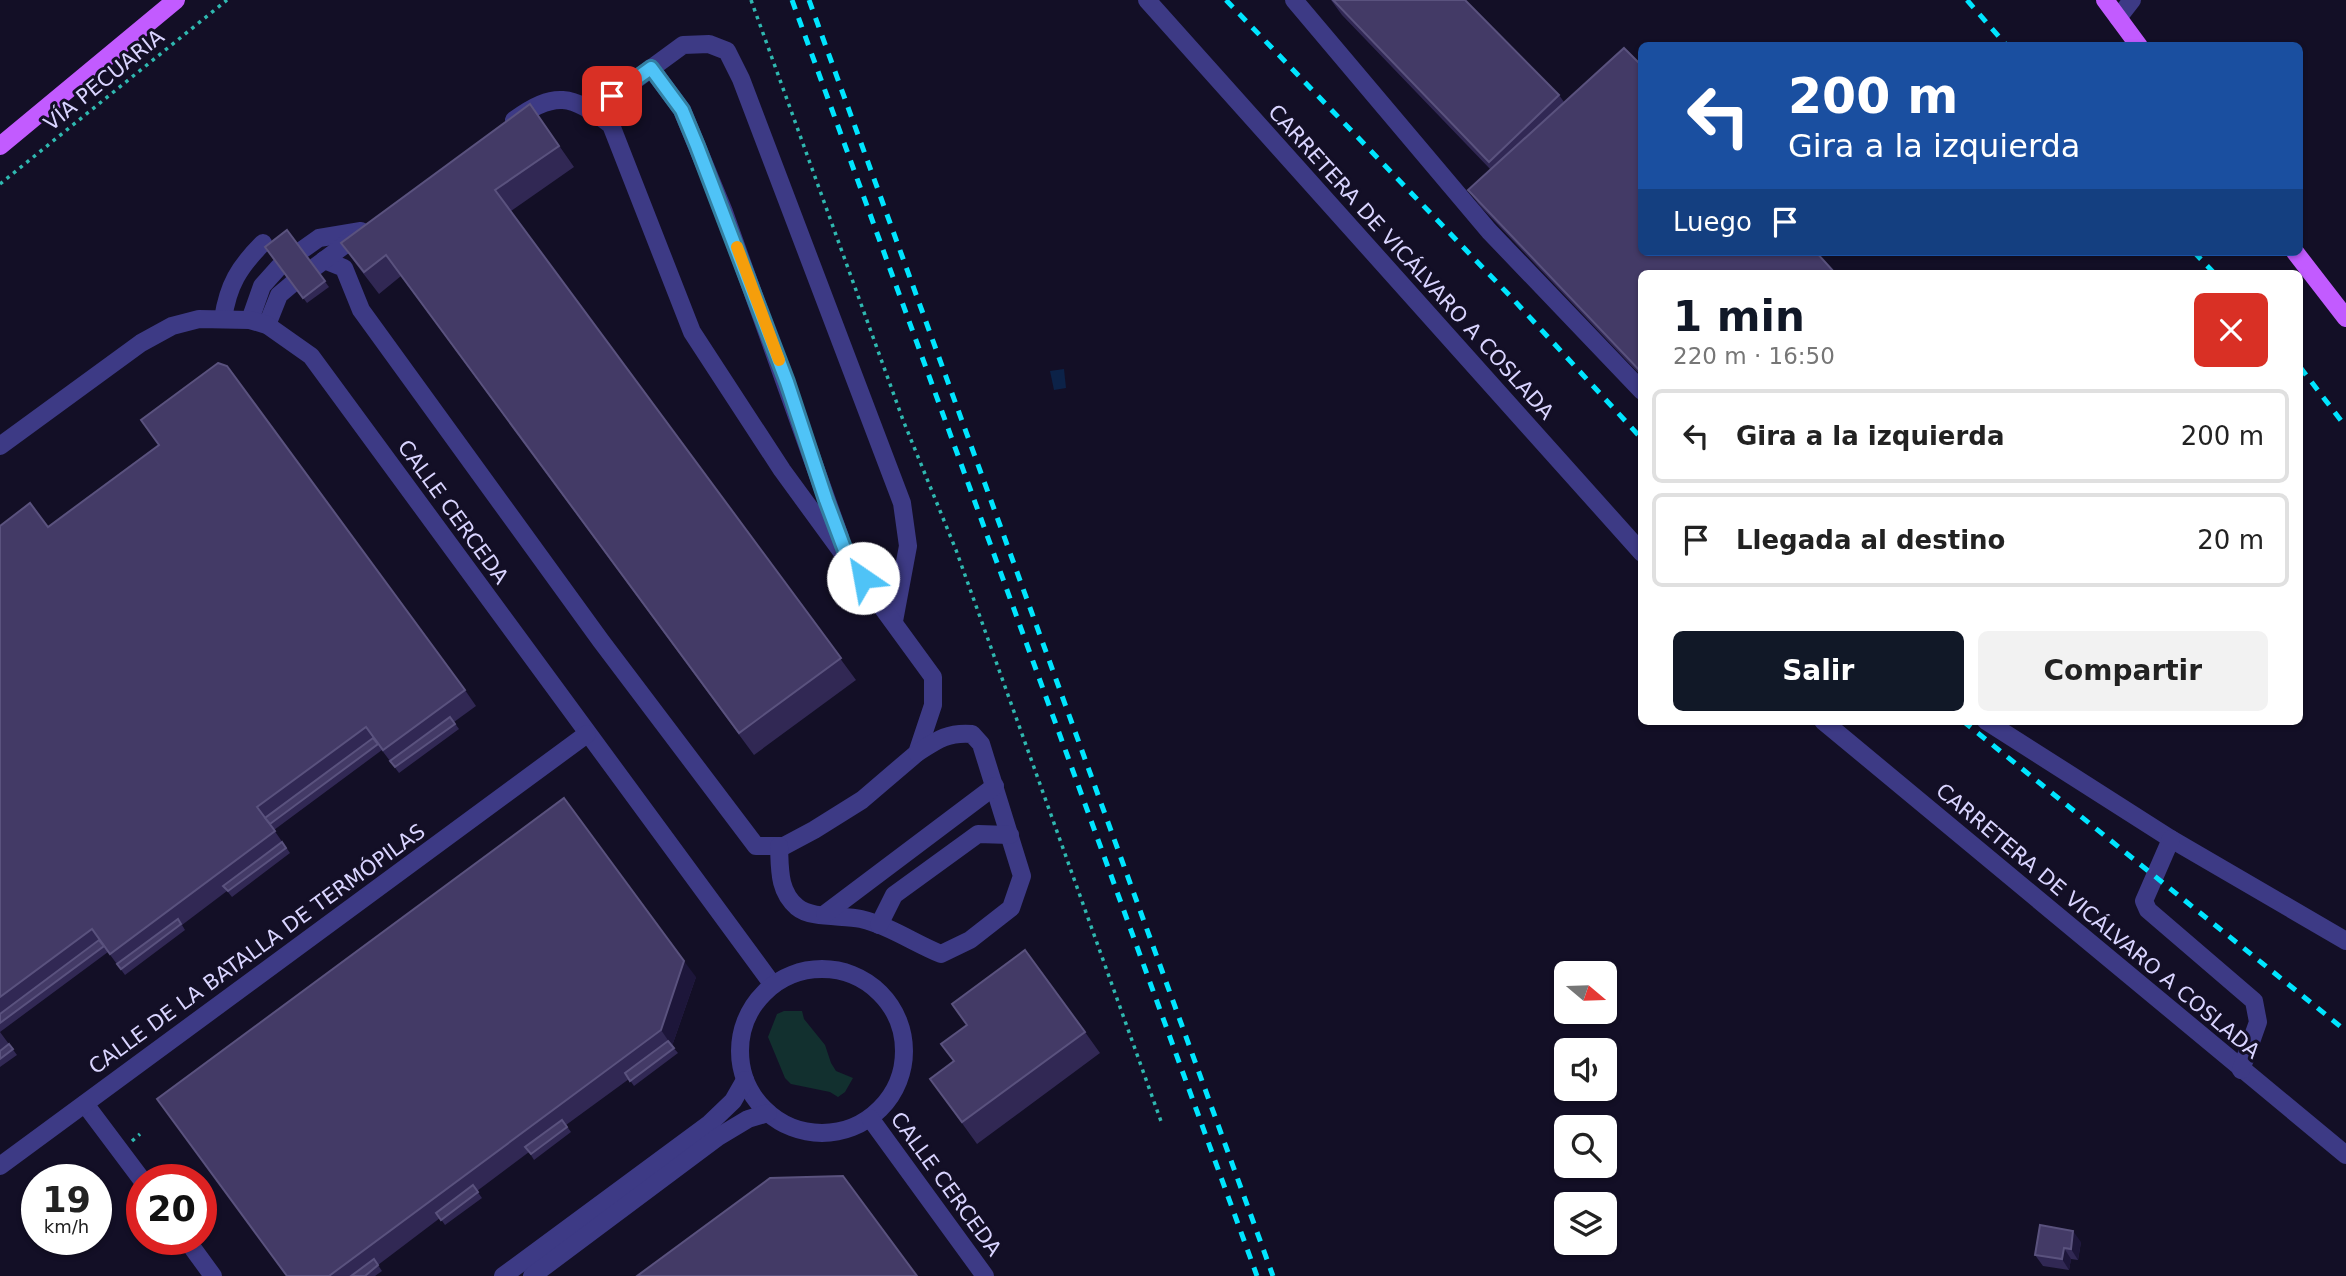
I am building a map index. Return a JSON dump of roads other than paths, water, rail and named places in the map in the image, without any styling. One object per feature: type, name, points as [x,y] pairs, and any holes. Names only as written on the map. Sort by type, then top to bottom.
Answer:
[{"type":"main road","points":[[0,146],[176,0]]},
{"type":"main road","points":[[2105,0],[2136,42]]},
{"type":"main road","points":[[2298,256],[2346,318]]},
{"type":"street","name":"CARRETERA DE VICÁLVARO A COSLADA","points":[[1147,0],[1638,550]]},
{"type":"street","points":[[1294,0],[1489,231],[1638,387]]},
{"type":"street","points":[[2118,18],[2132,0]]},
{"type":"street","points":[[593,111],[683,44],[709,44],[727,51],[741,79],[902,503],[908,545],[894,621]]},
{"type":"street","points":[[651,68],[682,110],[724,212],[847,556]]},
{"type":"street","points":[[495,134],[539,102],[561,98],[593,111],[611,125],[692,332],[782,470],[933,677],[933,705],[917,753]]},
{"type":"street","points":[[302,250],[318,238],[370,226],[319,264],[344,268],[360,310],[739,828],[756,846],[779,846],[814,830],[862,800],[917,753],[944,735],[972,734],[981,744],[1021,876],[1011,908],[990,926],[941,954],[879,925],[800,910],[789,900],[781,881],[779,846]]},
{"type":"street","points":[[223,319],[226,300],[239,267],[263,243]]},
{"type":"street","points":[[259,322],[262,286],[279,267]]},
{"type":"street","points":[[259,322],[279,295],[292,284]]},
{"type":"street","points":[[0,446],[141,343],[172,326],[199,318],[259,322]]},
{"type":"street","name":"CALLE CERCEDA","points":[[259,322],[311,356],[773,985]]},
{"type":"street","name":"CARRETERA DE VICÁLVARO A COSLADA","points":[[1828,725],[2346,1155]]},
{"type":"street","points":[[1992,725],[2171,839],[2346,941]]},
{"type":"street","name":"CALLE DE LA BATALLA DE TERMÓPILAS","points":[[0,1166],[587,734]]},
{"type":"street","points":[[825,914],[995,786]]},
{"type":"street","points":[[879,925],[894,895],[978,834],[1010,835]]},
{"type":"street","points":[[2171,839],[2144,901],[2148,910],[2254,1001],[2258,1022],[2241,1070]]},
{"type":"street","name":"CALLE CERCEDA","points":[[804,971],[839,971],[870,985],[893,1010],[904,1042],[900,1077],[888,1100],[870,1118],[846,1130],[818,1134],[791,1128],[758,1104],[745,1080],[741,1062],[744,1028],[761,997],[773,985],[804,971]]},
{"type":"street","points":[[503,1276],[709,1124],[733,1101],[745,1080]]},
{"type":"street","points":[[85,1104],[130,1164]]},
{"type":"street","points":[[532,1276],[718,1137],[748,1119],[768,1113]]},
{"type":"street","name":"CALLE CERCEDA","points":[[870,1118],[985,1276]]},
{"type":"street","points":[[198,1255],[214,1276]]},
{"type":"water","points":[[1064,369],[1066,388],[1054,390],[1050,371]]},
{"type":"railway","points":[[792,0],[1257,1276]]},
{"type":"railway","points":[[809,0],[1273,1276]]},
{"type":"railway","points":[[1226,0],[1512,298],[1638,435]]},
{"type":"railway","points":[[1967,0],[2004,42]]},
{"type":"railway","points":[[2198,256],[2211,270]]},
{"type":"railway","points":[[2303,371],[2346,427]]},
{"type":"railway","points":[[1968,725],[2346,1031]]}]
